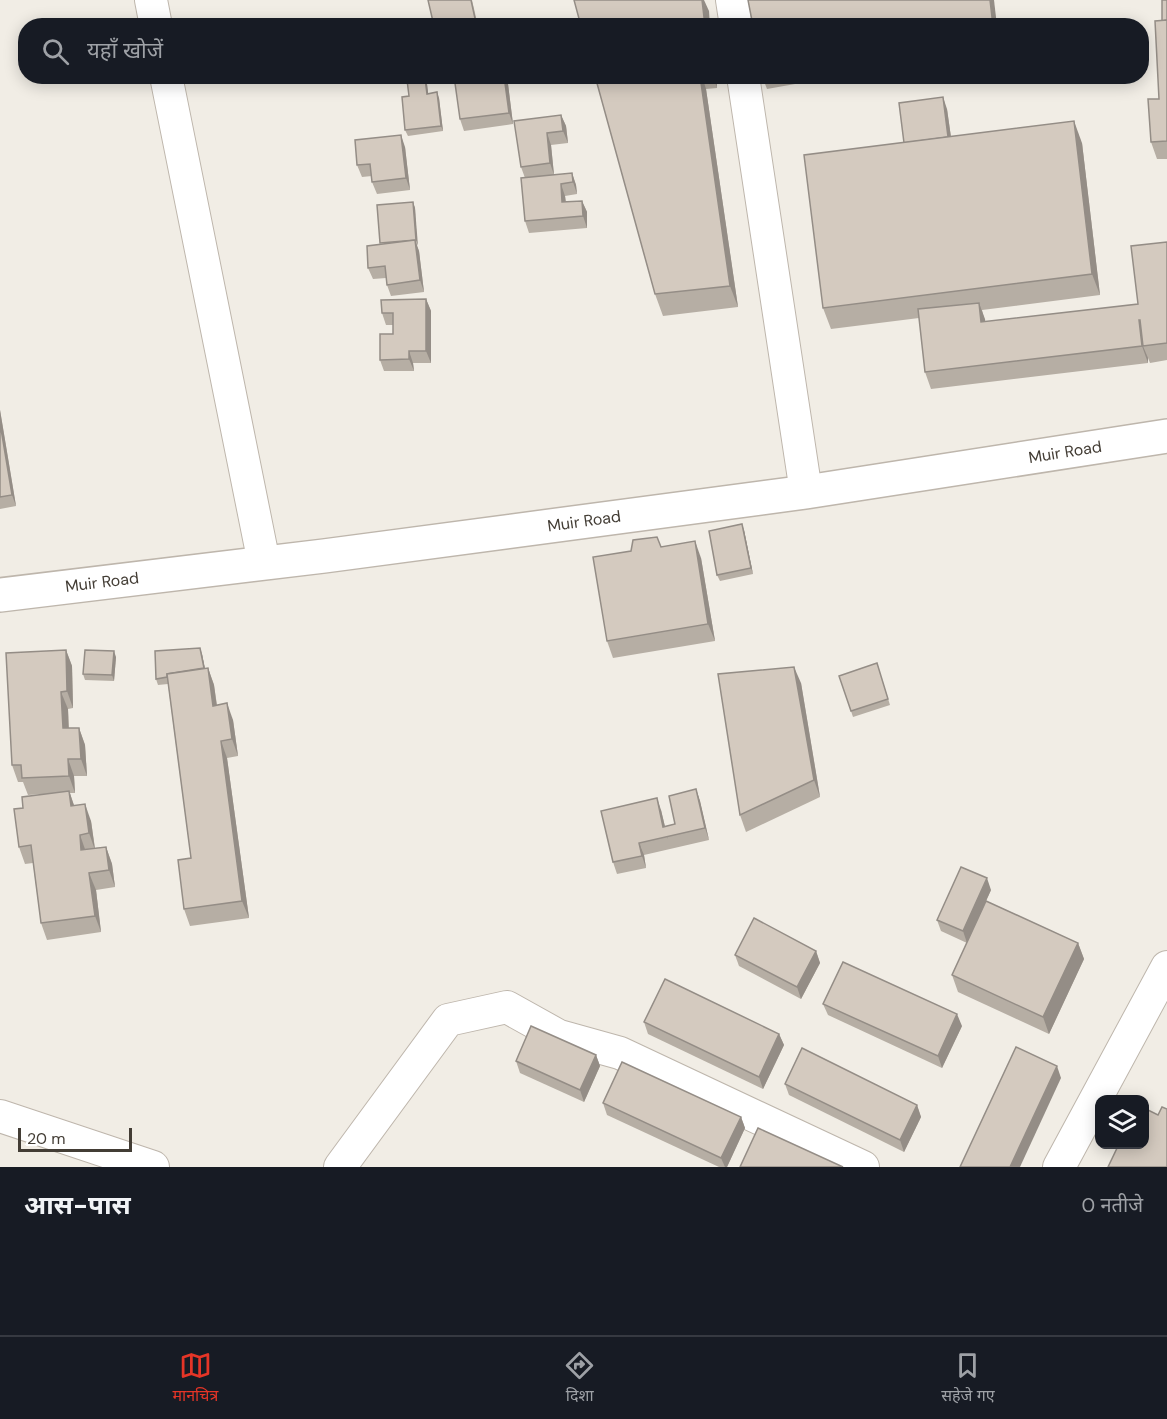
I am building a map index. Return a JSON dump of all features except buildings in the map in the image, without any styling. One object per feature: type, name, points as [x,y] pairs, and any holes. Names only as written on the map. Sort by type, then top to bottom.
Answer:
[{"type":"street","points":[[151,0],[154,18]]},
{"type":"street","points":[[732,0],[735,18]]},
{"type":"street","points":[[168,84],[264,563]]},
{"type":"street","points":[[744,84],[806,492]]},
{"type":"street","name":"Muir Road","points":[[0,595],[806,492],[1167,436]]},
{"type":"street","points":[[1059,1167],[1167,967]]},
{"type":"street","points":[[340,1167],[448,1020],[507,1007],[559,1036],[620,1053],[863,1167]]},
{"type":"street","points":[[0,1116],[153,1167]]}]
